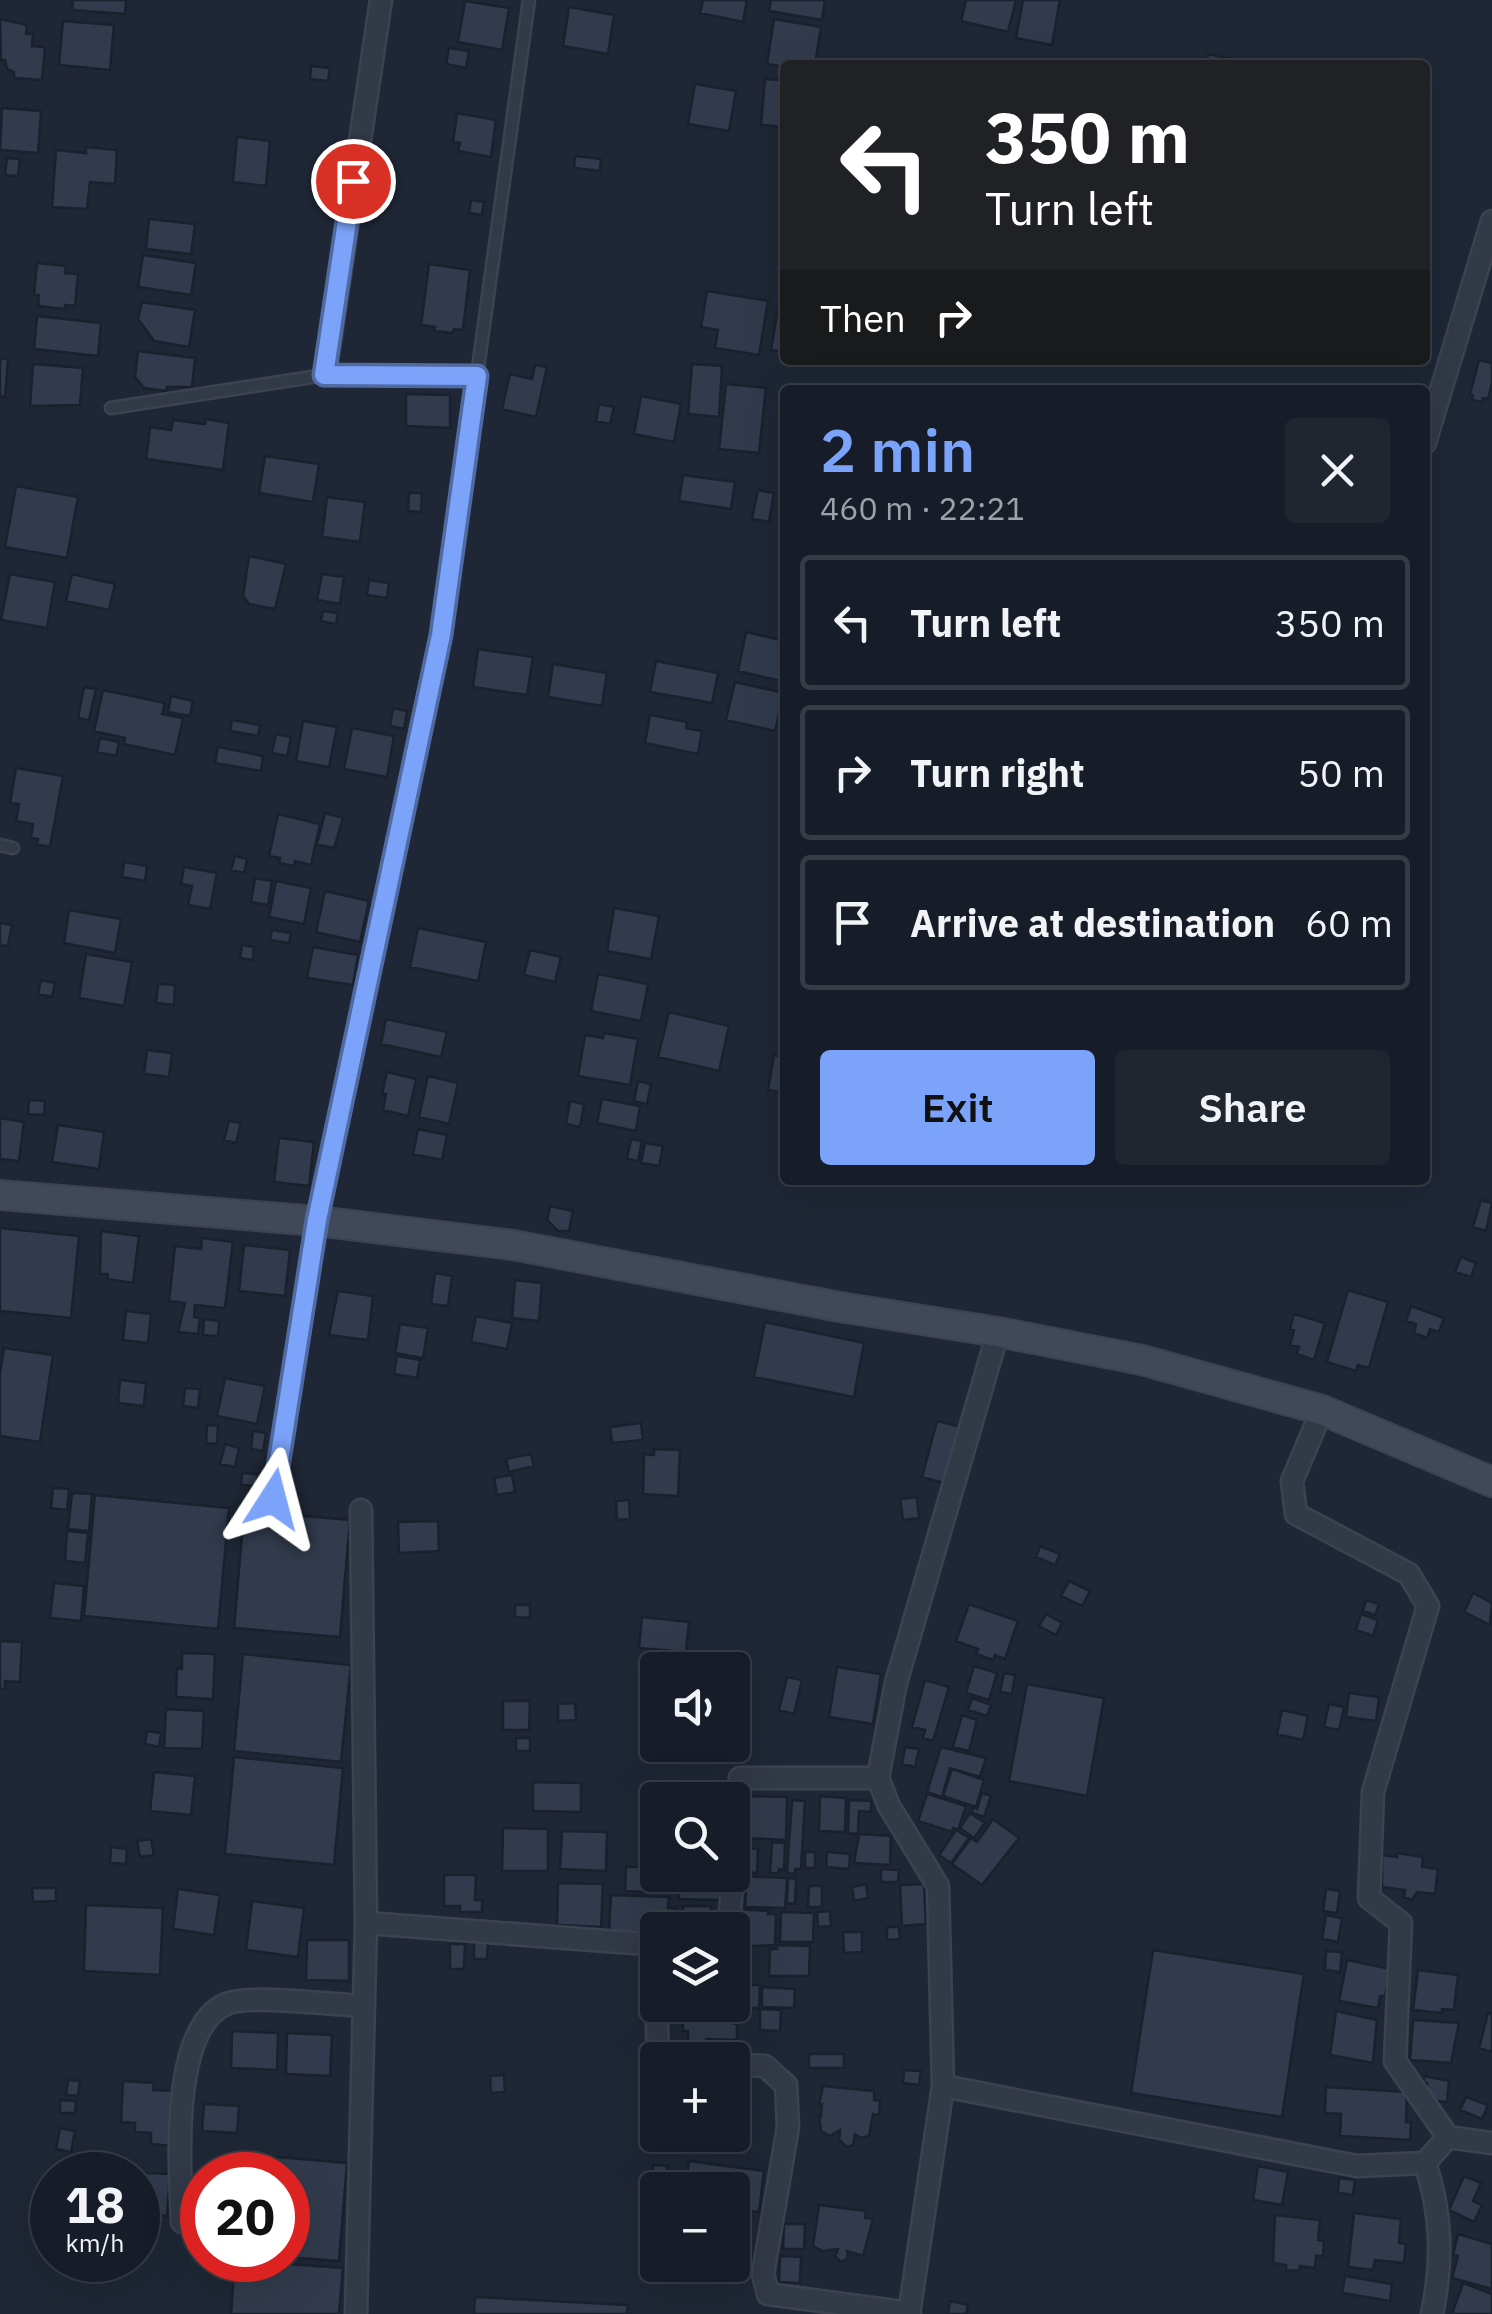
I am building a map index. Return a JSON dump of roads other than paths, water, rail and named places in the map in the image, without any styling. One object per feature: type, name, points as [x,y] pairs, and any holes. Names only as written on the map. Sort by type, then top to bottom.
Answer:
[{"type":"street","points":[[324,375],[380,0]]},
{"type":"street","points":[[1430,426],[1492,221]]},
{"type":"street","points":[[0,1195],[317,1220],[513,1245],[840,1307],[998,1332],[1142,1360],[1322,1410],[1492,1482]]},
{"type":"street","points":[[750,2065],[764,2066],[786,2085],[788,2127],[763,2274],[768,2294],[910,2313],[943,2086],[938,1886],[890,1806],[878,1778],[896,1683],[998,1332]]},
{"type":"street","points":[[1322,1410],[1292,1481],[1296,1514],[1409,1574],[1428,1606],[1373,1792],[1368,1898],[1401,1923],[1395,2062],[1448,2136],[1492,2143]]},
{"type":"street","points":[[356,2314],[366,1923],[361,1510]]},
{"type":"street","points":[[730,1912],[740,1778],[878,1778]]},
{"type":"street","points":[[366,1923],[647,1944],[656,1962],[658,2042]]},
{"type":"street","points":[[182,2152],[182,2100],[195,2042],[208,2016],[228,2002],[364,2006]]},
{"type":"street","points":[[943,2086],[1358,2166],[1425,2163],[1448,2136]]},
{"type":"street","points":[[1425,2163],[1437,2198],[1440,2244],[1441,2272],[1432,2314]]},
{"type":"lane","points":[[273,1499],[317,1220],[441,635],[529,0]]},
{"type":"lane","points":[[111,408],[324,375],[477,376]]},
{"type":"lane","points":[[0,845],[13,848]]}]
